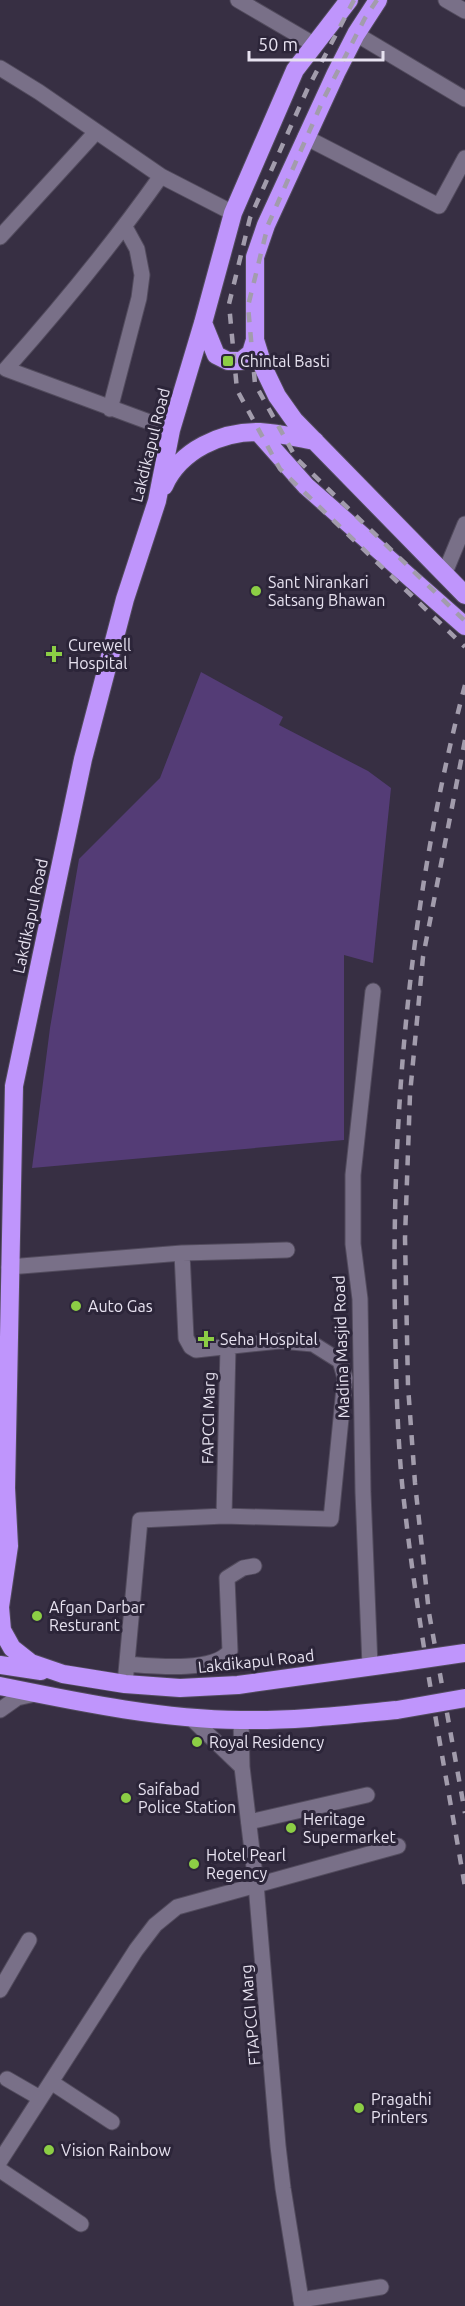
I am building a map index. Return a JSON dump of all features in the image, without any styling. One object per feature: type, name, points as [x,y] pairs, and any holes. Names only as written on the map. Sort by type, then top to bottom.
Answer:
[{"type":"highway","name":"Lakdikapul Road","points":[[349,0],[295,70],[233,213],[171,430],[157,501],[124,599],[82,759],[14,1086],[6,1488],[9,1546],[0,1607],[2,1630],[12,1648],[31,1663],[63,1674],[125,1684],[180,1688],[238,1685],[465,1653]]},
{"type":"highway","points":[[378,0],[356,34],[305,137],[266,225],[255,257],[255,340],[264,369],[277,396],[294,420],[465,595]]},
{"type":"highway","points":[[203,323],[216,355],[228,361],[241,361],[251,352],[255,340]]},
{"type":"highway","points":[[157,501],[170,474],[191,452],[220,438],[258,432],[315,441]]},
{"type":"highway","points":[[258,432],[306,486],[459,621]]},
{"type":"highway","points":[[0,1506],[6,1488]]},
{"type":"highway","points":[[0,1665],[63,1674]]},
{"type":"highway","points":[[0,1686],[105,1707],[190,1717],[241,1720],[319,1718],[397,1710],[465,1698]]},
{"type":"street","points":[[238,0],[315,45]]},
{"type":"street","points":[[446,0],[465,12]]},
{"type":"street","points":[[356,34],[465,99]]},
{"type":"street","points":[[0,68],[161,176],[233,213]]},
{"type":"street","points":[[0,237],[96,132]]},
{"type":"street","points":[[305,137],[440,206],[465,158]]},
{"type":"street","points":[[161,176],[125,227],[3,374],[171,430]]},
{"type":"street","points":[[110,409],[139,298],[142,275],[137,249],[125,227]]},
{"type":"street","points":[[444,575],[465,524]]},
{"type":"street","name":"Madina Masjid Road","points":[[370,1666],[363,1492],[360,1299],[353,1244],[353,1175],[373,991]]},
{"type":"street","points":[[9,1267],[283,1245]]},
{"type":"street","name":"FAPCCI Marg","points":[[182,1253],[187,1342],[196,1350],[228,1347],[224,1516]]},
{"type":"street","points":[[125,1684],[140,1520],[224,1516],[331,1519],[345,1378],[340,1361],[313,1344],[280,1341],[228,1347]]},
{"type":"street","points":[[127,1664],[171,1667],[225,1658],[230,1651],[226,1578],[243,1568],[254,1566]]},
{"type":"street","points":[[0,1710],[17,1698],[38,1694]]},
{"type":"street","points":[[190,1717],[242,1767]]},
{"type":"street","name":"FTAPCCI Marg","points":[[241,1720],[242,1767],[256,1884],[282,2178],[302,2303]]},
{"type":"street","points":[[249,1822],[368,1795]]},
{"type":"street","points":[[0,2161],[135,1950],[155,1925],[177,1907],[398,1846]]},
{"type":"street","points":[[0,1990],[29,1940]]},
{"type":"street","points":[[2,2081],[40,2098]]},
{"type":"street","points":[[51,2082],[112,2122]]},
{"type":"street","points":[[0,2170],[81,2224]]},
{"type":"street","points":[[302,2303],[381,2287]]},
{"type":"shaded area","points":[[201,672],[283,717],[279,725],[368,771],[391,788],[373,963],[344,955],[344,1140],[32,1168],[50,1028],[79,859],[160,778]]},
{"type":"railway","points":[[354,0],[307,90],[250,218],[229,304],[237,390],[280,469],[465,647]]},
{"type":"railway","points":[[377,0],[365,18],[324,98],[268,225],[248,306],[255,384],[296,458],[465,621]]},
{"type":"railway","points":[[465,685],[446,763],[431,841],[408,999],[401,1079],[395,1239],[396,1380],[402,1483],[422,1635],[465,1887]]},
{"type":"railway","points":[[465,740],[423,957],[410,1094],[405,1238],[408,1386],[415,1483],[429,1613],[465,1813]]},
{"type":"place","name":"Chintal Basti","points":[[228,361]]},
{"type":"place","name":"Sant Nirankari Satsang Bhawan","points":[[256,591]]},
{"type":"place","name":"Curewell Hospital","points":[[54,654]]},
{"type":"place","name":"Auto Gas","points":[[76,1306]]},
{"type":"place","name":"Seha Hospital","points":[[206,1339]]},
{"type":"place","name":"Afgan Darbar Resturant","points":[[37,1616]]},
{"type":"place","name":"Royal Residency","points":[[197,1742]]},
{"type":"place","name":"Saifabad Police Station","points":[[126,1798]]},
{"type":"place","name":"Heritage Supermarket","points":[[291,1828]]},
{"type":"place","name":"Hotel Pearl Regency","points":[[194,1864]]},
{"type":"place","name":"Pragathi Printers","points":[[359,2108]]},
{"type":"place","name":"Vision Rainbow","points":[[49,2150]]}]
